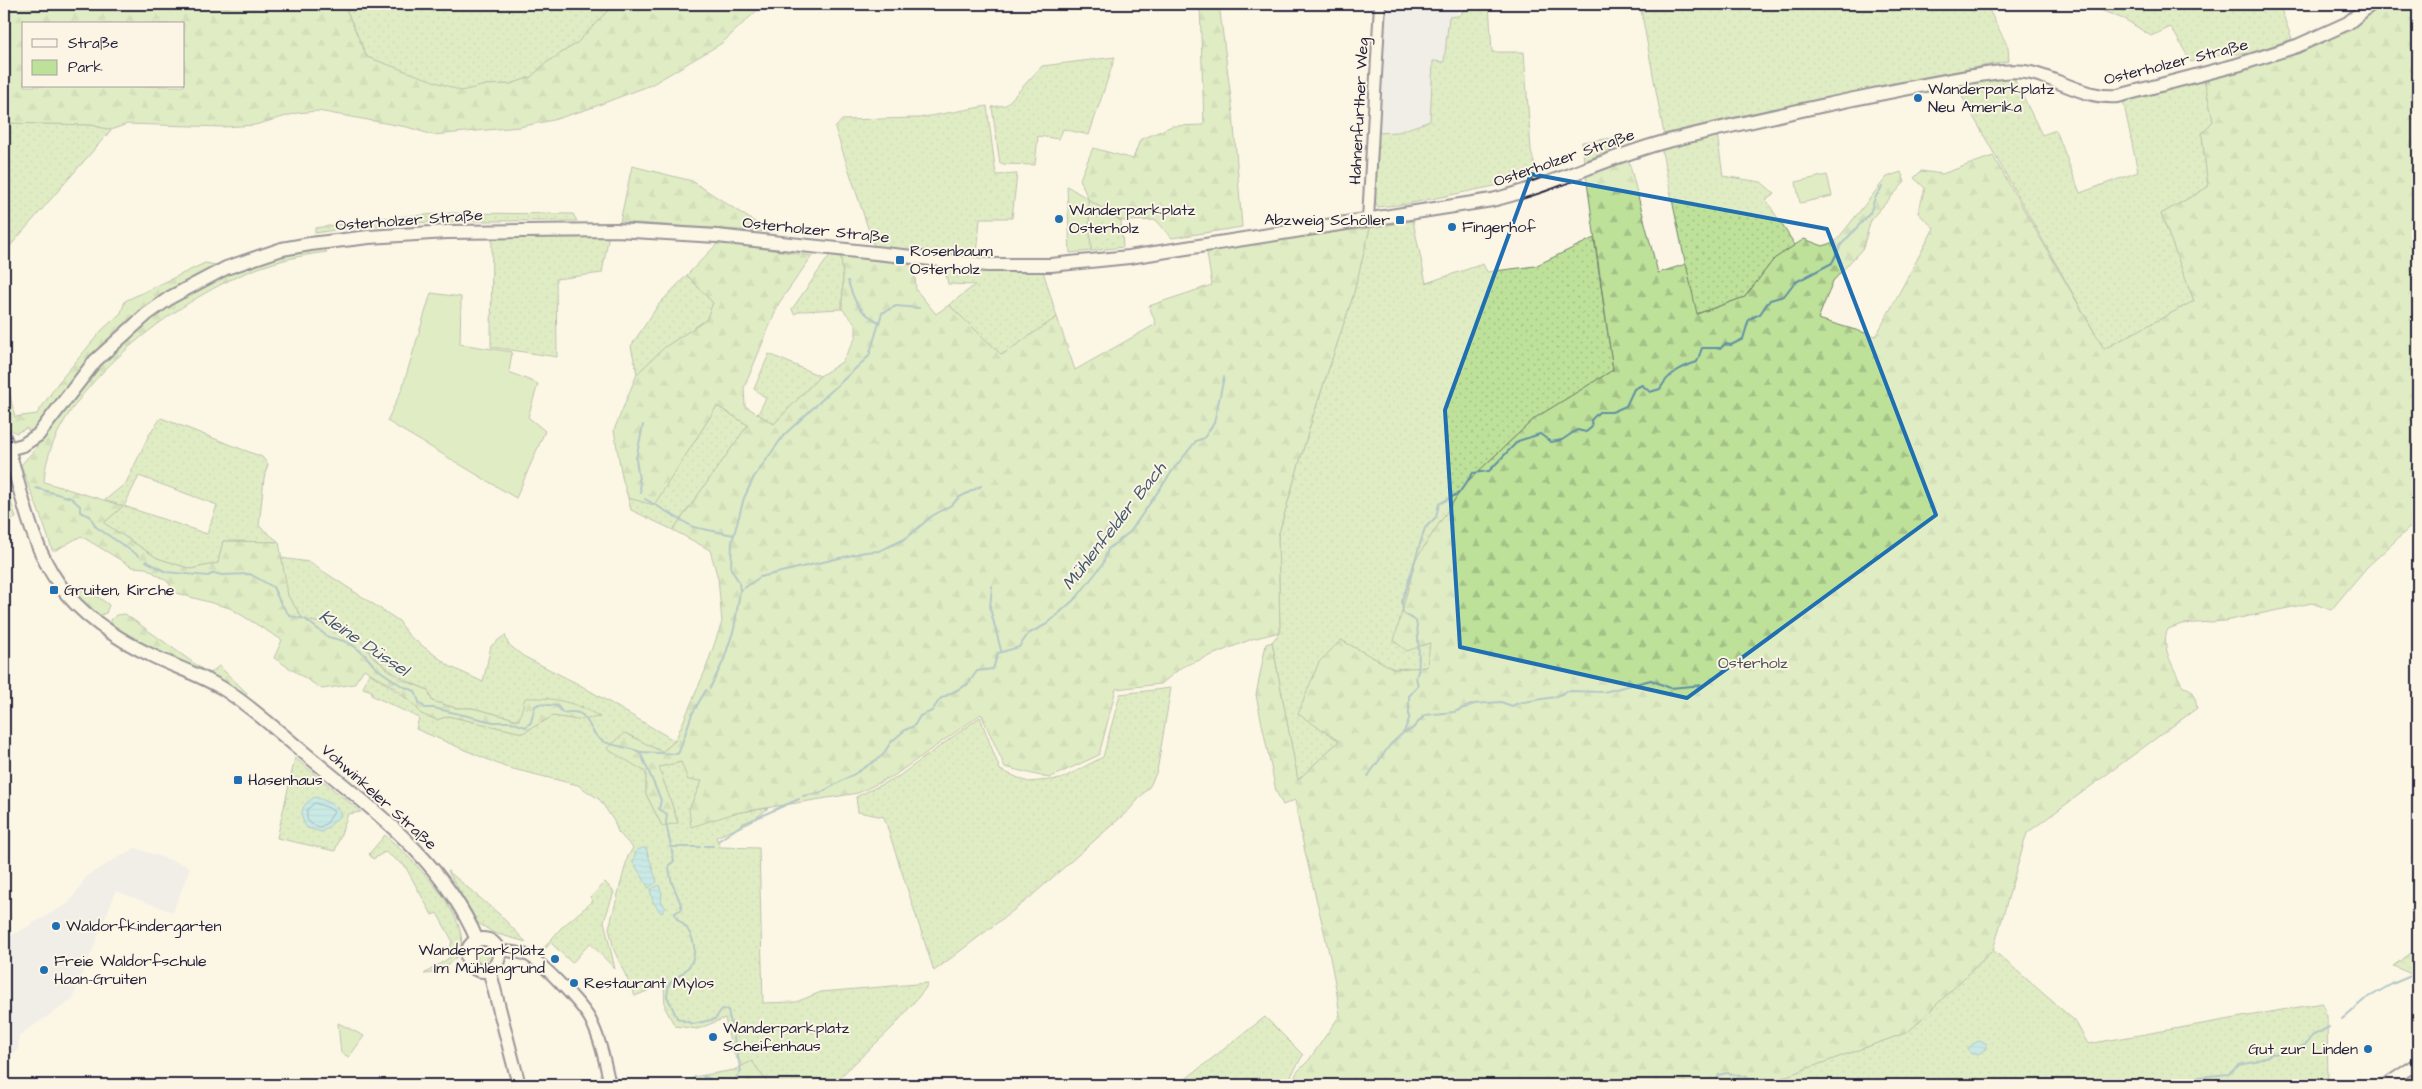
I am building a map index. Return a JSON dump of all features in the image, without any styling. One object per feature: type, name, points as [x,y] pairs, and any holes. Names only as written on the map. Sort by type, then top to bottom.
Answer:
[{"type":"main road","name":"Osterholzer Straße","points":[[8,449],[23,445],[38,435],[95,361],[147,314],[171,297],[226,268],[282,249],[369,236],[447,232],[616,230],[717,236],[963,263],[1036,265],[1129,257],[1519,194],[1628,153],[1664,142],[1856,99],[1995,72],[2017,71],[2032,73],[2093,95],[2118,96],[2237,65],[2297,46],[2348,23],[2371,4]]},
{"type":"main road","name":"Vohwinkeler Straße","points":[[4,436],[31,526],[44,558],[59,584],[80,608],[102,627],[136,648],[221,688],[260,716],[365,804],[428,862],[454,897],[478,940]]},
{"type":"main road","points":[[478,940],[490,940],[499,951],[497,963],[489,970],[477,970],[469,962],[468,949],[478,940]]},
{"type":"main road","points":[[489,970],[519,1085]]},
{"type":"street","name":"Hahnenfurther Weg","points":[[1368,219],[1380,4]]},
{"type":"street","points":[[499,951],[519,953],[533,958],[580,1006],[589,1019],[600,1044],[610,1085]]},
{"type":"street","points":[[2385,1085],[2418,1063]]},
{"type":"highlighted area","points":[[1531,174],[1827,229],[1936,515],[1687,698],[1460,647],[1445,410]]},
{"type":"shaded area","points":[[1384,4],[1455,4],[1458,16],[1449,18],[1444,62],[1433,61],[1430,121],[1398,132],[1376,133]]},
{"type":"shaded area","name":"Freie Waldorfschule Haan-Gruiten","points":[[135,848],[190,867],[173,912],[116,891],[72,1000],[19,1035],[18,1050],[4,1058],[4,940],[69,903],[88,875]]},
{"type":"green space","points":[[4,4],[155,4],[157,6],[160,4],[348,4],[345,7],[367,57],[461,91],[486,85],[511,84],[531,77],[546,63],[577,43],[614,4],[764,4],[722,43],[651,85],[588,109],[553,120],[519,127],[433,135],[407,127],[318,111],[297,113],[255,125],[224,127],[127,124],[111,130],[92,125],[4,123]]},
{"type":"green space","points":[[348,4],[614,4],[577,43],[546,63],[531,77],[511,84],[486,85],[461,92],[367,57],[345,7]]},
{"type":"green space","points":[[1200,4],[1219,4],[1233,114],[1242,227],[1172,238],[1156,220],[1121,221],[1088,199],[1080,179],[1093,148],[1133,159],[1140,140],[1172,126],[1204,125]]},
{"type":"green space","points":[[1470,4],[1489,4],[1492,52],[1524,52],[1531,150],[1538,177],[1407,204],[1378,207],[1375,201],[1376,133],[1398,132],[1430,121],[1433,61],[1444,62],[1449,17],[1458,16]]},
{"type":"green space","points":[[1640,4],[1986,4],[2008,47],[2009,61],[1889,84],[1664,134]]},
{"type":"green space","points":[[2085,4],[2279,4],[2292,39],[2248,54],[2226,54],[2191,62],[2171,27],[2151,36],[2126,20]]},
{"type":"green space","name":"Osterholz","points":[[2376,4],[2418,4],[2418,520],[2366,568],[2331,610],[2312,603],[2225,621],[2182,624],[2168,629],[2166,636],[2167,651],[2183,687],[2194,694],[2197,708],[2027,833],[1993,950],[1908,1032],[1778,1079],[1780,1085],[1291,1085],[1297,1072],[1309,1060],[1340,1015],[1331,961],[1305,854],[1295,800],[1283,805],[1276,791],[1256,695],[1266,644],[1272,642],[1298,780],[1339,741],[1298,714],[1319,662],[1341,640],[1394,669],[1427,667],[1430,643],[1407,651],[1394,641],[1416,559],[1465,484],[1535,418],[1613,370],[1586,175],[1628,158],[1658,273],[1686,264],[1697,314],[1745,297],[1774,259],[1804,239],[1823,246],[1836,241],[1887,177],[1901,172],[1905,182],[1871,219],[1863,248],[1833,281],[1818,319],[1876,336],[1934,228],[1918,213],[1925,188],[1914,178],[1921,171],[1942,174],[1993,156],[2104,349],[2194,301],[2161,214],[2208,187],[2202,134],[2213,121],[2204,78],[2271,59],[2345,32]]},
{"type":"green space","points":[[1115,57],[1089,135],[1063,129],[1059,139],[1038,136],[1035,165],[1000,164],[992,107],[1006,105],[1042,66]]},
{"type":"green space","points":[[2013,76],[2042,135],[2056,130],[2080,193],[2138,172],[2123,100],[2204,78],[2213,121],[2202,134],[2208,187],[2161,214],[2194,301],[2104,349],[1955,84]]},
{"type":"green space","points":[[987,106],[996,175],[1017,174],[1012,218],[980,218],[977,257],[874,246],[835,128],[842,120],[919,118]]},
{"type":"green space","points":[[4,123],[92,125],[111,130],[4,253]]},
{"type":"green space","points":[[1717,134],[1723,176],[1761,182],[1775,194],[1766,200],[1795,245],[1774,259],[1745,297],[1696,314],[1661,147]]},
{"type":"green space","points":[[1621,137],[1623,145],[1584,161],[1582,142]]},
{"type":"green space","points":[[632,166],[692,181],[770,232],[620,222]]},
{"type":"green space","points":[[1827,175],[1832,196],[1800,203],[1796,182]]},
{"type":"green space","points":[[1067,186],[1088,199],[1091,251],[1070,253]]},
{"type":"green space","points":[[1088,199],[1121,221],[1123,247],[1091,251]]},
{"type":"green space","points":[[452,213],[573,214],[577,221],[413,223],[347,228],[315,233],[315,228],[381,218]]},
{"type":"green space","points":[[1413,221],[1426,283],[1483,264],[1487,272],[1535,266],[1594,238],[1613,370],[1535,418],[1465,484],[1416,559],[1431,643],[1427,667],[1394,669],[1341,640],[1340,740],[1298,780],[1272,642],[1280,632],[1278,536],[1312,419],[1353,296],[1370,228]]},
{"type":"green space","points":[[1370,228],[1353,296],[1312,419],[1278,536],[1280,632],[1252,639],[1182,667],[1161,684],[1116,689],[1099,755],[1049,778],[1005,767],[981,714],[895,775],[858,793],[735,813],[691,827],[689,809],[702,781],[688,780],[681,762],[659,767],[678,823],[662,826],[646,794],[646,772],[607,749],[625,733],[662,752],[675,741],[705,671],[722,622],[718,578],[710,550],[673,530],[748,425],[717,406],[654,505],[628,498],[622,477],[614,430],[637,374],[665,347],[706,320],[713,303],[687,275],[719,242],[812,256],[779,303],[744,388],[745,406],[774,424],[820,376],[842,362],[856,337],[856,324],[842,309],[843,278],[841,257],[830,255],[830,252],[914,264],[916,290],[936,314],[949,305],[1002,355],[1057,317],[1075,370],[1156,324],[1149,306],[1212,285],[1206,247]]},
{"type":"green space","points":[[609,234],[602,273],[556,279],[557,357],[491,347],[492,235]]},
{"type":"green space","points":[[321,246],[327,252],[295,257],[263,266],[214,288],[149,331],[117,358],[89,387],[66,418],[50,450],[44,482],[123,506],[104,523],[157,558],[191,569],[218,563],[223,541],[279,542],[288,596],[303,619],[354,631],[372,656],[398,678],[428,690],[432,701],[456,708],[472,708],[519,720],[525,698],[545,698],[573,704],[600,717],[578,720],[553,716],[523,733],[448,716],[437,720],[421,714],[398,690],[364,669],[354,684],[322,689],[274,658],[282,640],[230,608],[176,593],[167,581],[146,568],[132,567],[81,536],[56,550],[52,550],[21,465],[37,447],[27,428],[16,433],[7,427],[4,417],[4,369],[15,417],[37,414],[58,383],[103,329],[121,313],[125,301],[205,263],[239,269],[284,253]]},
{"type":"green space","points":[[830,255],[841,257],[843,278],[842,309],[801,311],[794,314],[792,309]]},
{"type":"green space","points":[[945,268],[1043,271],[1057,317],[1002,355],[949,305],[975,285],[948,284]]},
{"type":"green space","points":[[687,275],[713,303],[706,320],[665,347],[637,374],[631,346],[659,304]]},
{"type":"green space","points":[[431,293],[461,297],[460,344],[512,352],[509,372],[538,384],[528,417],[545,431],[516,498],[387,421],[402,389]]},
{"type":"green space","points":[[769,354],[820,376],[774,424],[758,414],[766,398],[754,389]]},
{"type":"green space","points":[[717,406],[748,425],[673,530],[631,510],[628,498],[654,504]]},
{"type":"green space","points":[[161,418],[262,457],[268,464],[264,478],[259,526],[279,542],[223,541],[218,563],[191,569],[157,558],[104,523],[123,506],[104,501],[126,483],[149,435]],"holes":[[[139,476],[217,505],[207,534],[124,506]]]},
{"type":"green space","points":[[4,477],[16,518],[4,521]]},
{"type":"green space","points":[[281,558],[309,562],[399,621],[409,636],[451,667],[483,682],[491,646],[505,635],[508,644],[523,656],[580,685],[675,741],[662,752],[625,733],[646,772],[646,794],[662,826],[678,822],[658,767],[682,762],[702,781],[689,809],[735,813],[768,808],[750,823],[716,837],[720,847],[759,848],[763,1003],[796,1002],[821,992],[928,983],[925,989],[893,1027],[839,1078],[835,1085],[769,1085],[752,1062],[742,1066],[732,1051],[725,1018],[698,1029],[675,1026],[665,1008],[664,984],[635,996],[614,950],[609,928],[628,856],[633,848],[618,832],[614,821],[600,800],[578,785],[505,767],[416,729],[419,718],[371,695],[372,691],[363,688],[369,673],[437,720],[448,716],[523,733],[553,716],[578,720],[583,706],[519,720],[472,708],[456,708],[432,701],[428,690],[394,673],[378,660],[354,631],[303,619],[288,596]]},
{"type":"green space","points":[[77,588],[98,597],[109,605],[106,613],[98,616],[79,601],[73,593]]},
{"type":"green space","points":[[125,614],[209,674],[219,666],[247,693],[245,697],[111,628],[111,620],[116,615]]},
{"type":"green space","points":[[1171,688],[1157,771],[1150,786],[1129,810],[1027,900],[934,971],[884,817],[858,812],[856,797],[899,776],[980,717],[1000,770],[1028,782],[1061,779],[1103,757],[1120,694]]},
{"type":"green space","points":[[295,758],[361,812],[348,814],[335,851],[277,838]]},
{"type":"green space","points":[[385,835],[426,876],[441,895],[453,914],[461,933],[461,949],[451,962],[435,972],[424,974],[449,958],[452,940],[437,913],[432,915],[405,866],[385,852],[373,859],[369,854]]},
{"type":"green space","points":[[448,871],[499,914],[526,942],[494,933],[478,923]]},
{"type":"green space","points":[[605,882],[614,892],[604,921],[615,969],[590,943],[572,963],[551,943],[538,955],[561,928],[593,901],[590,897]]},
{"type":"green space","points":[[483,945],[490,948],[493,955],[490,962],[483,965],[476,962],[473,955],[476,948]]},
{"type":"green space","points":[[2418,948],[2418,977],[2393,966]]},
{"type":"green space","points":[[1993,950],[2075,1021],[2088,1044],[2322,1003],[2327,1016],[2328,1085],[1780,1085],[1777,1079],[1908,1032]]},
{"type":"green space","points":[[1265,1017],[1303,1055],[1286,1085],[1178,1085]]},
{"type":"green space","points":[[338,1023],[364,1036],[349,1057],[341,1053]]},
{"type":"green space","points":[[752,1061],[769,1085],[691,1085],[690,1083],[694,1077],[734,1070]]},
{"type":"green space","points":[[2418,1067],[2418,1085],[2392,1085]]},
{"type":"water","points":[[315,797],[335,806],[341,816],[321,832],[307,828],[302,819],[304,806]]},
{"type":"water","points":[[646,848],[657,882],[649,888],[633,862],[636,851]]},
{"type":"water","points":[[659,885],[662,894],[661,901],[666,908],[661,913],[653,902],[650,890]]},
{"type":"water","points":[[1978,1041],[1986,1043],[1987,1048],[1978,1054],[1971,1054],[1968,1048]]},
{"type":"waterway","points":[[1368,776],[1390,745],[1404,732],[1409,719],[1409,696],[1418,686],[1416,677],[1418,673],[1419,650],[1416,621],[1403,613],[1402,602],[1425,528],[1436,517],[1439,504],[1459,493],[1473,473],[1489,471],[1518,441],[1540,434],[1551,442],[1562,440],[1577,430],[1586,432],[1592,427],[1591,420],[1599,412],[1612,412],[1626,406],[1634,389],[1642,385],[1650,392],[1660,389],[1667,379],[1676,372],[1697,362],[1702,348],[1721,348],[1725,344],[1731,345],[1743,339],[1749,319],[1760,314],[1770,300],[1784,296],[1794,283],[1832,263],[1841,245],[1870,213],[1875,198],[1882,187]]},
{"type":"waterway","points":[[848,281],[858,306],[879,322]]},
{"type":"waterway","points":[[710,688],[723,662],[734,629],[740,591],[739,582],[731,569],[732,542],[744,498],[754,477],[784,435],[869,356],[882,313],[896,306],[919,308]]},
{"type":"waterway","name":"Mühlenfelder Bach","points":[[803,796],[820,793],[882,756],[891,742],[905,730],[914,726],[920,716],[932,711],[940,699],[968,684],[977,671],[993,669],[998,653],[1019,647],[1028,634],[1047,624],[1077,597],[1103,564],[1108,549],[1130,532],[1173,470],[1196,441],[1204,438],[1214,423],[1224,377]]},
{"type":"waterway","points":[[641,493],[636,459],[643,425]]},
{"type":"waterway","points":[[740,591],[760,577],[865,552],[879,551],[905,539],[932,516],[953,504],[958,498],[981,486]]},
{"type":"waterway","name":"Kleine Düssel","points":[[36,488],[71,498],[80,506],[80,512],[90,516],[96,527],[139,556]]},
{"type":"waterway","points":[[645,499],[693,527],[734,535]]},
{"type":"waterway","name":"Kleine Düssel","points":[[146,561],[166,572],[208,576],[214,573],[222,575],[250,574],[273,587],[281,604],[290,616],[305,619],[328,637],[354,646],[376,668],[402,686],[415,691],[419,702],[425,708],[434,708],[493,722],[511,722],[526,727],[531,722],[535,706],[539,704],[557,706],[563,713],[579,713],[583,716],[601,740],[640,752],[661,800],[659,809],[667,814],[666,823],[674,861],[669,865],[670,872],[672,884],[682,909],[675,913],[677,919],[690,933],[694,946],[693,959],[690,965],[669,984],[667,996],[677,1018],[693,1024],[715,1019],[722,1009],[728,1010],[741,1071],[734,1081],[714,1081],[704,1076],[702,1083],[705,1085]]},
{"type":"waterway","points":[[992,586],[990,608],[1001,650]]},
{"type":"waterway","points":[[1405,732],[1412,729],[1425,715],[1454,712],[1474,704],[1501,702],[1512,706],[1518,703],[1555,697],[1567,691],[1604,692],[1651,680],[1670,688],[1703,685]]},
{"type":"waterway","points":[[641,752],[677,754],[692,714],[706,690]]},
{"type":"waterway","name":"Mühlenfelder Bach","points":[[718,841],[743,824],[799,799]]},
{"type":"waterway","name":"Mühlenfelder Bach","points":[[705,846],[713,846]]},
{"type":"waterway","name":"Mühlenfelder Bach","points":[[670,847],[700,847]]},
{"type":"waterway","points":[[2342,1019],[2364,1000],[2392,984],[2418,973]]},
{"type":"waterway","points":[[2189,1085],[2198,1077],[2229,1074],[2239,1065],[2255,1062],[2271,1054],[2283,1053],[2305,1045],[2312,1036],[2329,1027]]},
{"type":"waterway","points":[[1714,1085],[1719,1075],[1726,1073],[1747,1077],[1749,1085]]},
{"type":"place","name":"Wanderparkplatz Neu Amerika","points":[[1918,98]]},
{"type":"place","name":"Wanderparkplatz Osterholz","points":[[1059,219]]},
{"type":"place","name":"Abzweig Schöller","points":[[1400,220]]},
{"type":"place","name":"Fingerhof","points":[[1452,227]]},
{"type":"place","name":"Rosenbaum Osterholz","points":[[900,260]]},
{"type":"place","name":"Gruiten, Kirche","points":[[54,590]]},
{"type":"place","name":"Hasenhaus","points":[[238,780]]},
{"type":"place","name":"Waldorfkindergarten","points":[[56,926]]},
{"type":"place","name":"Wanderparkplatz Im Mühlengrund","points":[[555,959]]},
{"type":"place","name":"Freie Waldorfschule Haan-Gruiten","points":[[44,970]]},
{"type":"place","name":"Restaurant Mylos","points":[[574,983]]},
{"type":"place","name":"Wanderparkplatz Scheifenhaus","points":[[713,1037]]},
{"type":"place","name":"Gut zur Linden","points":[[2368,1049]]}]
